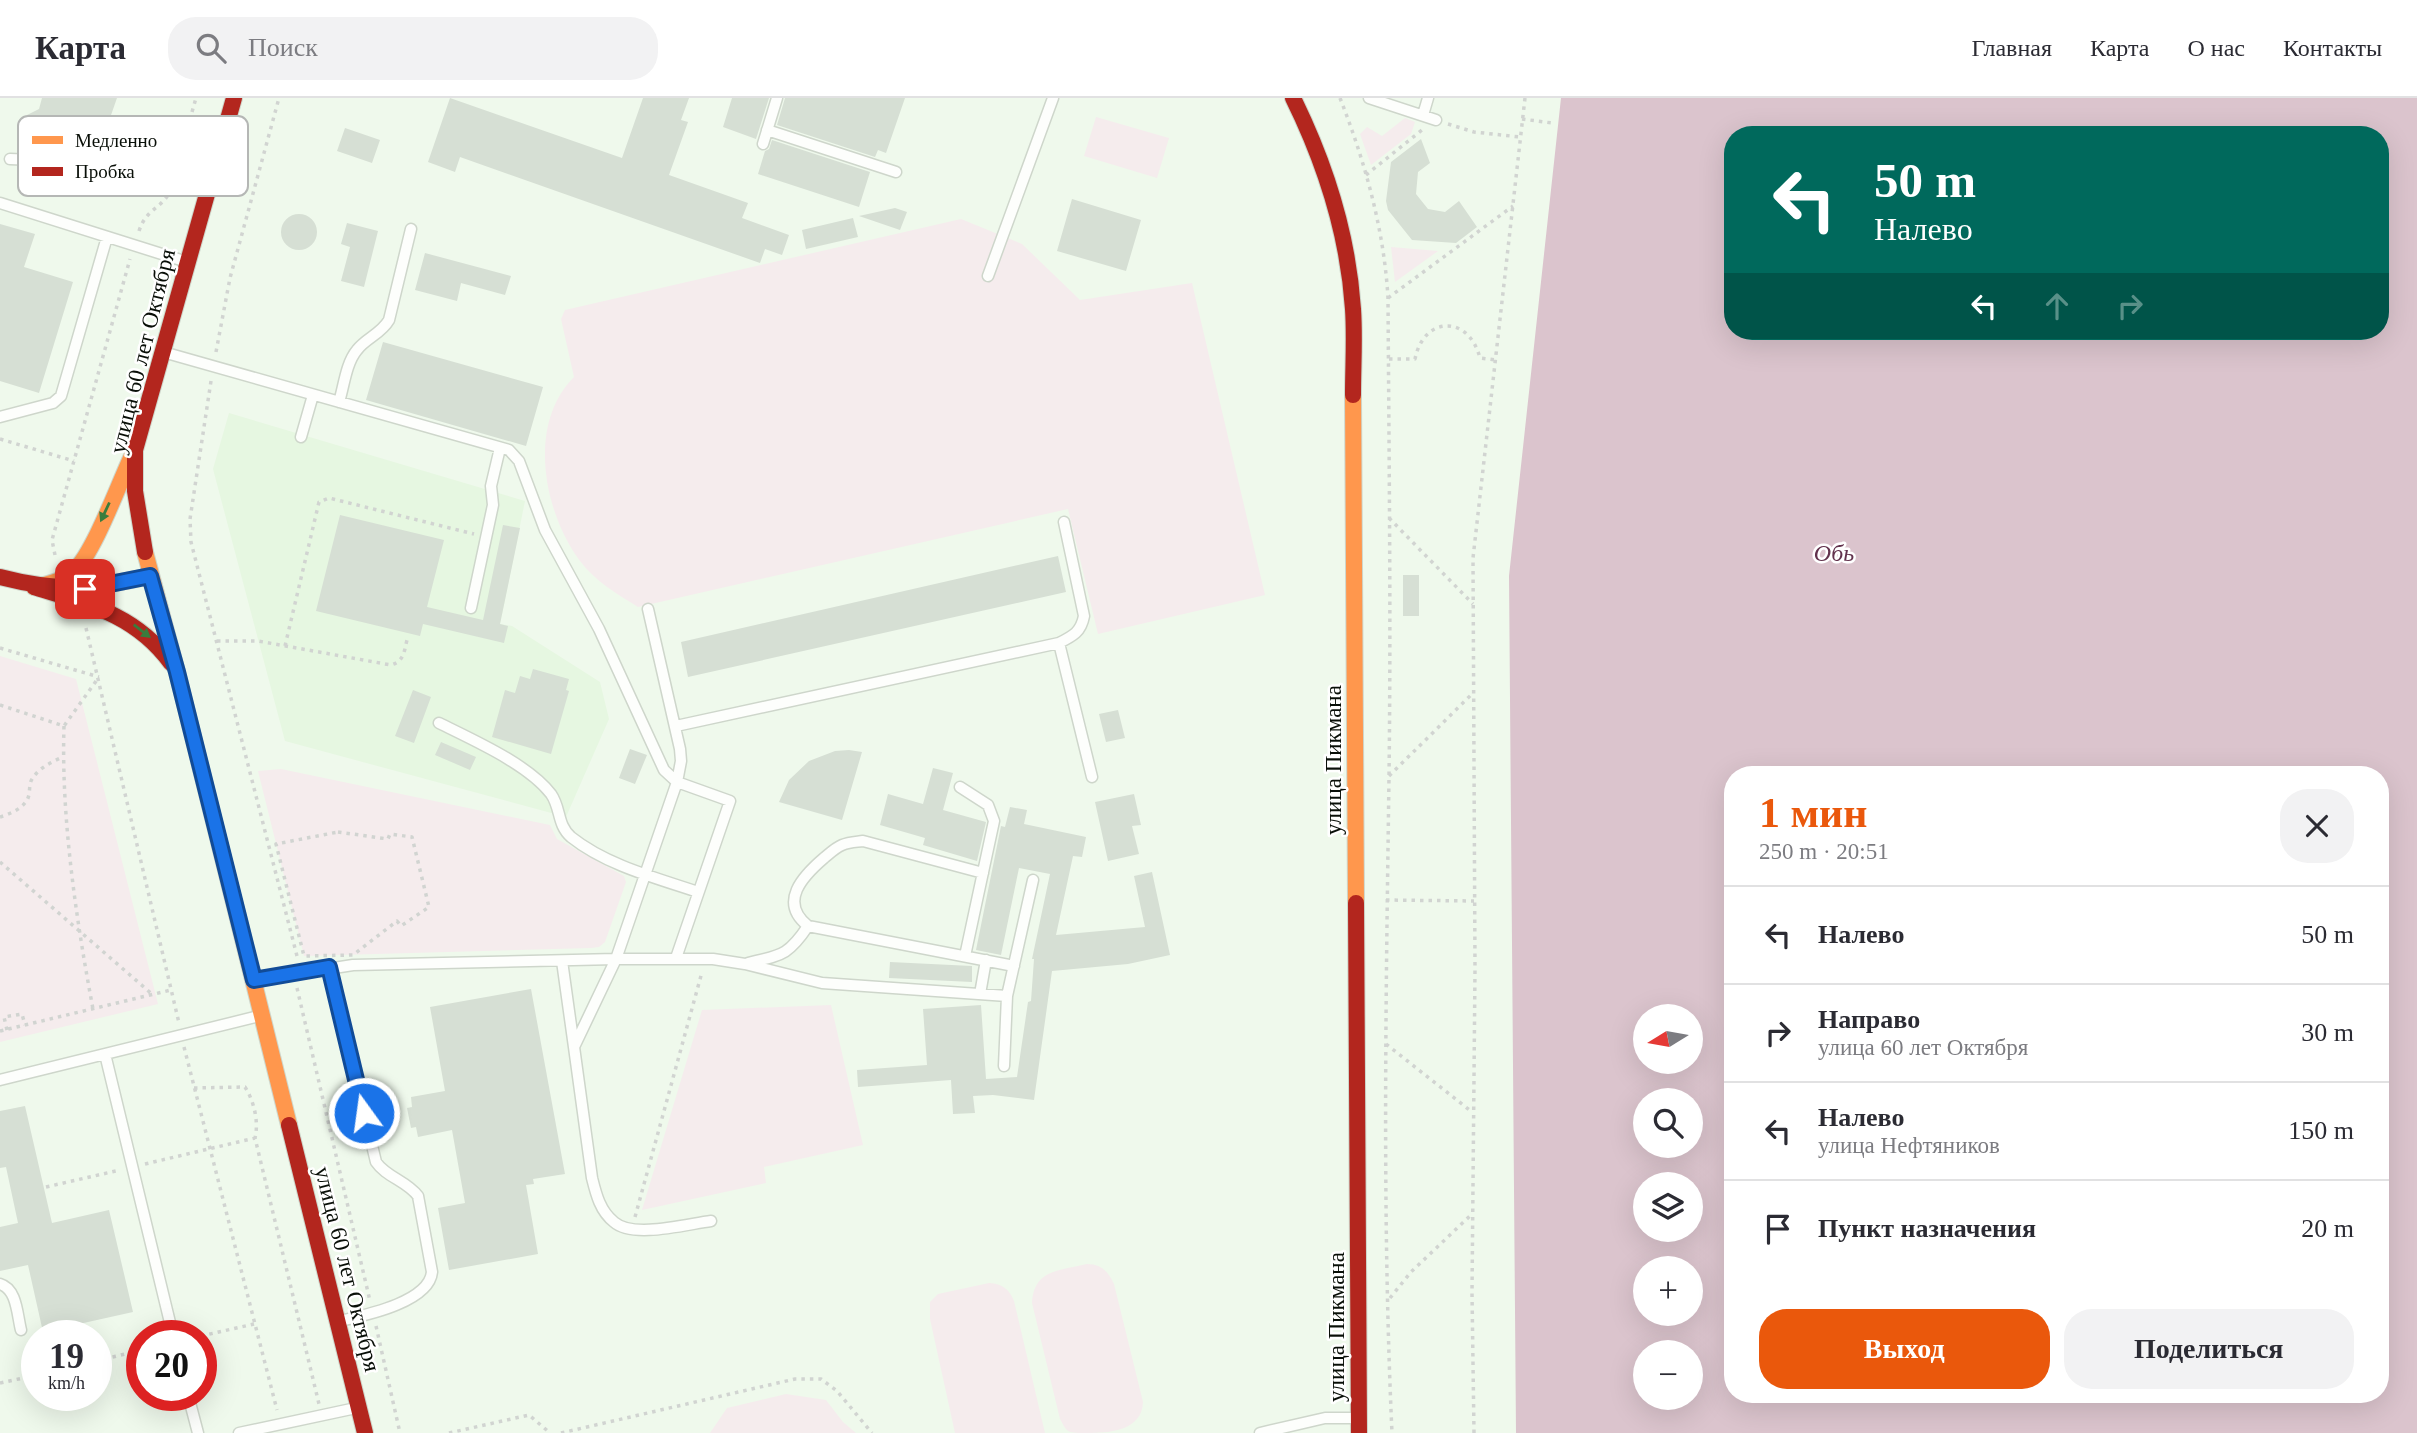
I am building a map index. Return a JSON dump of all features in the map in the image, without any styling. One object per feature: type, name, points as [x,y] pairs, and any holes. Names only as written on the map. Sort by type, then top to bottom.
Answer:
[{"type":"main road","name":"улица 60 лет Октября","points":[[229,116],[234,98]]},
{"type":"main road","name":"улица Пикмана","points":[[1293,98],[1310,131],[1339,208],[1348,250],[1353,311],[1359,1426]]},
{"type":"main road","name":"улица 60 лет Октября","points":[[206,196],[135,450],[138,517],[150,576],[177,672],[365,1433]]},
{"type":"main road","points":[[34,587],[48,585],[73,572],[86,556],[135,450]]},
{"type":"main road","points":[[34,587],[85,589],[150,576]]},
{"type":"main road","points":[[0,577],[124,618],[154,641],[177,672]]},
{"type":"lane","points":[[762,144],[778,98]]},
{"type":"lane","points":[[988,276],[1052,98]]},
{"type":"lane","points":[[1369,98],[1395,102],[1430,119]]},
{"type":"lane","points":[[1428,98],[1430,119]]},
{"type":"lane","points":[[767,130],[896,172]]},
{"type":"lane","points":[[10,159],[18,159]]},
{"type":"lane","points":[[0,203],[187,262]]},
{"type":"lane","points":[[339,402],[352,356],[358,347],[385,327],[389,320],[411,229]]},
{"type":"lane","points":[[0,417],[53,403],[61,396],[107,237]]},
{"type":"lane","points":[[161,351],[509,450],[519,461],[545,530],[599,629],[658,760],[668,775],[677,782],[730,801],[676,958]]},
{"type":"lane","points":[[302,437],[313,395]]},
{"type":"lane","points":[[471,608],[493,505],[491,486],[500,448]]},
{"type":"lane","points":[[676,726],[1059,643],[1082,628],[1084,616],[1063,522]]},
{"type":"lane","points":[[574,1047],[616,959],[677,782],[681,761],[676,726],[648,609]]},
{"type":"lane","points":[[1059,643],[1091,777]]},
{"type":"lane","points":[[439,723],[484,745],[544,786],[555,801],[561,825],[573,838],[609,859],[698,892]]},
{"type":"lane","points":[[960,787],[988,805],[994,821],[965,956]]},
{"type":"lane","points":[[983,873],[863,841],[843,845],[808,871],[796,890],[796,911],[808,926],[1014,966]]},
{"type":"lane","points":[[1004,1066],[1007,996],[1033,880]]},
{"type":"lane","points":[[745,964],[779,956],[789,950],[808,926]]},
{"type":"lane","points":[[254,980],[329,967],[676,958],[745,964],[822,984],[1007,996]]},
{"type":"lane","points":[[980,994],[986,960]]},
{"type":"lane","points":[[562,961],[592,1178],[597,1198],[605,1213],[616,1224],[632,1230],[711,1221]]},
{"type":"lane","points":[[329,967],[376,1162],[380,1169],[413,1188],[418,1196],[432,1272],[431,1280],[423,1290],[381,1311],[338,1321]]},
{"type":"lane","points":[[0,1080],[262,1015]]},
{"type":"lane","points":[[105,1054],[169,1320]]},
{"type":"lane","points":[[0,1284],[10,1290],[14,1297],[21,1329]]},
{"type":"lane","points":[[239,1433],[359,1407]]},
{"type":"lane","points":[[192,1411],[198,1433]]},
{"type":"lane","points":[[1260,1433],[1325,1418],[1359,1426]]},
{"type":"path","points":[[191,116],[196,98]]},
{"type":"path","points":[[191,542],[190,519],[230,278],[279,98]]},
{"type":"path","points":[[1340,98],[1366,175],[1386,258],[1388,298],[1389,776],[1386,1044],[1392,1433]]},
{"type":"path","points":[[1474,1433],[1473,558],[1525,98]]},
{"type":"path","points":[[1366,175],[1430,119],[1474,132],[1520,138]]},
{"type":"path","points":[[1522,120],[1552,124]]},
{"type":"path","points":[[55,557],[52,540],[134,246],[143,218],[168,196]]},
{"type":"path","points":[[1388,298],[1513,206]]},
{"type":"path","points":[[1389,359],[1415,359],[1420,341],[1427,333],[1434,328],[1450,325],[1459,327],[1474,340],[1480,358],[1496,360]]},
{"type":"path","points":[[0,439],[74,461]]},
{"type":"path","points":[[285,646],[319,502],[322,499],[329,498],[486,537]]},
{"type":"path","points":[[1389,518],[1474,605]]},
{"type":"path","points":[[86,626],[181,1035],[281,1424]]},
{"type":"path","points":[[217,641],[240,639],[391,665],[402,658],[407,640]]},
{"type":"path","points":[[0,648],[99,677]]},
{"type":"path","points":[[93,1009],[80,931],[63,757],[64,726],[99,677]]},
{"type":"path","points":[[1389,776],[1473,693]]},
{"type":"path","points":[[0,705],[64,726]]},
{"type":"path","points":[[0,817],[13,813],[25,802],[36,775],[51,762],[63,757]]},
{"type":"path","points":[[338,832],[388,839],[390,834],[412,837],[429,907],[401,926],[397,921],[353,955],[304,956],[276,844],[338,832]]},
{"type":"path","points":[[0,862],[153,995]]},
{"type":"path","points":[[1386,900],[1474,901]]},
{"type":"path","points":[[632,1230],[706,959]]},
{"type":"path","points":[[0,1031],[171,990]]},
{"type":"path","points":[[7,1030],[4,1017],[22,1014],[25,1025]]},
{"type":"path","points":[[1386,1044],[1474,1112]]},
{"type":"path","points":[[194,1088],[245,1087],[250,1095],[258,1127],[255,1138],[322,1415]]},
{"type":"path","points":[[46,1188],[255,1138]]},
{"type":"path","points":[[1388,1299],[1411,1272],[1472,1214]]},
{"type":"path","points":[[217,1332],[254,1324]]},
{"type":"path","points":[[0,1383],[21,1378]]},
{"type":"path","points":[[561,1433],[808,1379],[821,1379],[837,1391],[872,1433]]},
{"type":"path","points":[[449,1433],[528,1415],[550,1433]]},
{"type":"shaded area","points":[[1096,117],[1169,138],[1157,178],[1084,156]]},
{"type":"shaded area","points":[[1405,118],[1415,122],[1411,134],[1371,165],[1360,134],[1367,127],[1382,136]]},
{"type":"shaded area","points":[[961,219],[1022,244],[1080,300],[1192,283],[1265,595],[1098,634],[1068,509],[638,607],[592,575],[567,541],[557,518],[549,493],[546,468],[545,443],[550,419],[559,396],[574,377],[561,319],[565,310]]},
{"type":"shaded area","points":[[1391,247],[1438,251],[1395,282]]},
{"type":"shaded area","points":[[229,413],[525,501],[500,624],[512,626],[600,682],[609,719],[566,817],[285,741],[213,469]]},
{"type":"shaded area","points":[[0,656],[76,679],[158,1004],[0,1042]]},
{"type":"shaded area","points":[[281,769],[550,825],[557,839],[624,876],[626,882],[605,942],[599,947],[591,948],[304,956],[258,771]]},
{"type":"shaded area","points":[[831,1005],[863,1145],[764,1167],[766,1183],[642,1210],[702,1010]]},
{"type":"shaded area","points":[[1087,1264],[1104,1269],[1114,1284],[1143,1402],[1141,1412],[1131,1425],[1114,1431],[1070,1432],[1063,1425],[1032,1303],[1038,1284],[1050,1273]]},
{"type":"shaded area","points":[[989,1283],[1005,1288],[1014,1301],[1045,1433],[955,1433],[930,1319],[930,1302],[938,1294]]},
{"type":"shaded area","points":[[786,1394],[826,1400],[843,1422],[856,1433],[710,1433],[727,1408]]},
{"type":"water","name":"Обь","points":[[1561,98],[2417,98],[2417,1433],[1516,1433],[1509,576]]},
{"type":"building","points":[[42,98],[117,98],[111,116],[28,116],[39,109]]},
{"type":"building","points":[[450,98],[622,158],[643,98],[689,98],[681,120],[688,122],[669,175],[748,203],[742,218],[789,235],[782,255],[765,249],[760,263],[460,157],[455,172],[428,162]]},
{"type":"building","points":[[732,98],[769,98],[756,139],[723,127]]},
{"type":"building","points":[[785,98],[905,98],[886,153],[878,150],[875,157],[777,125]]},
{"type":"building","points":[[345,128],[380,140],[372,163],[337,151]]},
{"type":"building","points":[[1421,139],[1430,163],[1418,172],[1416,194],[1428,209],[1445,212],[1459,201],[1477,227],[1456,243],[1412,240],[1388,210],[1386,201],[1391,162]]},
{"type":"building","points":[[772,140],[870,172],[859,207],[758,174],[765,151],[769,149]]},
{"type":"building","points":[[1072,199],[1141,220],[1126,271],[1057,251]]},
{"type":"building","points":[[895,208],[907,212],[900,230],[859,216]]},
{"type":"building","points":[[299,214],[311,220],[317,232],[311,244],[299,250],[287,244],[281,232],[287,220]]},
{"type":"building","points":[[853,218],[858,237],[806,249],[802,230]]},
{"type":"building","points":[[347,223],[378,231],[364,287],[341,281],[350,247],[341,244]]},
{"type":"building","points":[[0,224],[35,234],[24,267],[73,282],[39,393],[0,381]]},
{"type":"building","points":[[425,253],[511,276],[505,295],[461,283],[457,301],[415,290]]},
{"type":"building","points":[[383,342],[543,387],[526,446],[366,400]]},
{"type":"building","points":[[340,515],[444,540],[427,607],[483,620],[503,525],[520,528],[500,624],[508,626],[504,643],[423,624],[420,636],[316,611]]},
{"type":"building","points":[[1058,556],[1066,592],[688,677],[681,642]]},
{"type":"building","points":[[1403,575],[1419,575],[1419,616],[1403,616]]},
{"type":"building","points":[[533,669],[569,679],[566,690],[569,691],[551,754],[492,737],[505,690],[515,693],[520,676],[530,679]]},
{"type":"building","points":[[413,690],[431,697],[414,743],[395,736]]},
{"type":"building","points":[[1118,710],[1125,738],[1106,742],[1099,714]]},
{"type":"building","points":[[441,742],[476,757],[470,770],[435,755]]},
{"type":"building","points":[[630,749],[647,755],[635,784],[619,778]]},
{"type":"building","points":[[835,751],[862,752],[842,820],[779,802],[789,780],[809,761]]},
{"type":"building","points":[[933,768],[953,773],[943,810],[986,822],[977,861],[923,845],[925,838],[880,825],[888,794],[923,804]]},
{"type":"building","points":[[1134,794],[1141,825],[1132,826],[1139,854],[1108,861],[1095,802]]},
{"type":"building","points":[[1010,807],[1027,810],[1024,824],[1086,837],[1082,857],[1073,856],[1056,935],[1145,927],[1134,876],[1152,872],[1170,955],[1128,964],[1052,971],[1034,1100],[993,1095],[973,1096],[975,1113],[953,1114],[951,1080],[858,1087],[857,1070],[927,1065],[923,1009],[981,1005],[986,1079],[1017,1077],[1028,1002],[1031,1001],[1032,959],[1050,874],[1019,868],[1001,955],[976,950],[1001,826],[1005,827]]},
{"type":"building","points":[[890,962],[972,966],[972,982],[889,978]]},
{"type":"building","points":[[531,989],[565,1174],[533,1179],[534,1184],[526,1185],[538,1254],[449,1270],[438,1208],[465,1203],[452,1130],[418,1137],[416,1127],[411,1128],[407,1108],[412,1107],[411,1097],[445,1091],[430,1007]]},
{"type":"building","points":[[25,1106],[52,1223],[109,1210],[133,1312],[97,1320],[40,1320],[28,1265],[0,1271],[0,1227],[18,1223],[6,1167],[0,1168],[0,1111]]},
{"type":"traffic: slow","points":[[1353,395],[1356,903]]},
{"type":"traffic: slow","points":[[34,587],[65,577],[82,562],[131,458]]},
{"type":"traffic: slow","points":[[145,552],[289,1125]]},
{"type":"traffic: jam","points":[[229,116],[234,98]]},
{"type":"traffic: jam","points":[[1293,98],[1316,149],[1341,227],[1354,320],[1353,395]]},
{"type":"traffic: jam","points":[[145,552],[135,491],[135,450],[206,196]]},
{"type":"traffic: jam","points":[[0,577],[39,585],[75,587],[111,584],[150,576]]},
{"type":"traffic: jam","points":[[34,587],[92,606],[127,622],[143,633],[171,663]]},
{"type":"traffic: jam","points":[[1356,903],[1359,1433]]},
{"type":"traffic: jam","points":[[289,1125],[365,1433]]},
{"type":"route","points":[[85,589],[150,576],[177,672],[254,980],[329,967],[364,1113]]}]
